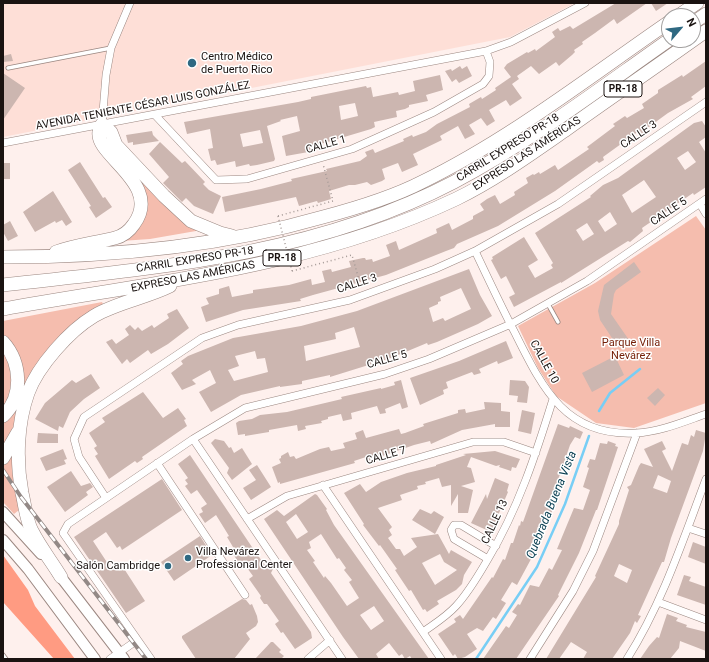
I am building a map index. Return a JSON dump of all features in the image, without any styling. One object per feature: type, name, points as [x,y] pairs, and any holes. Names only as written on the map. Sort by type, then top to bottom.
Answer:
[{"type":"highway","name":"PR-18","points":[[3,257],[42,257],[134,252],[240,238],[342,212],[382,199],[421,183],[457,164],[519,126],[661,28]]},
{"type":"highway","name":"EXPRESO LAS AMÉRICAS","points":[[3,309],[179,281],[254,266],[351,241],[425,213],[458,198],[519,162],[706,31]]},
{"type":"highway","name":"CARRIL EXPRESO PR-18","points":[[3,285],[175,265],[246,252],[330,232],[387,212],[452,182],[494,159],[529,137],[661,46]]},
{"type":"highway","points":[[42,257],[77,245],[117,238],[130,229],[137,220],[140,203],[136,185],[101,143],[98,133],[102,124],[111,132],[116,145],[164,196],[191,221],[220,233],[240,238]]},
{"type":"highway","points":[[61,577],[31,530],[26,514],[20,481],[20,428],[28,393],[47,362],[68,337],[96,315],[155,294],[179,281]]},
{"type":"highway","points":[[3,342],[9,349],[14,360],[18,381],[16,395],[3,416]]},
{"type":"highway","points":[[3,458],[20,428]]},
{"type":"main road","points":[[3,512],[61,577],[122,656]]},
{"type":"main road","points":[[3,540],[28,569],[95,659]]},
{"type":"street","points":[[102,124],[106,75],[111,48],[130,3]]},
{"type":"street","name":"AVENIDA TENIENTE CÉSAR LUIS GONZÁLEZ","points":[[3,143],[92,128],[102,124],[486,52],[511,42],[585,3]]},
{"type":"street","name":"CALLE 1","points":[[155,115],[216,180],[247,179],[352,149],[434,112],[483,84],[489,76],[490,62],[486,52]]},
{"type":"street","name":"CALLE 3","points":[[106,498],[79,457],[74,439],[84,417],[202,338],[238,325],[350,300],[435,269],[475,251],[558,204],[706,102]]},
{"type":"street","name":"CALLE 5","points":[[136,641],[63,533],[68,524],[156,463],[245,408],[384,374],[430,359],[511,324],[587,281],[706,200]]},
{"type":"street","points":[[700,204],[706,214]]},
{"type":"street","name":"CALLE 10","points":[[475,251],[539,380],[553,399],[567,412],[591,427],[620,434],[638,434],[658,430],[706,414]]},
{"type":"street","name":"CALLE 13","points":[[423,632],[444,618],[456,606],[475,583],[496,546],[510,518],[536,453],[553,399]]},
{"type":"street","points":[[530,659],[573,591],[593,551],[638,434]]},
{"type":"street","points":[[193,439],[342,659]]},
{"type":"street","name":"CALLE 7","points":[[247,519],[287,496],[473,442],[504,442],[536,453]]},
{"type":"street","points":[[156,463],[245,595]]},
{"type":"street","points":[[627,659],[640,639],[658,602],[706,479]]},
{"type":"street","points":[[323,485],[440,659]]},
{"type":"street","points":[[488,559],[454,539],[451,530],[454,525],[461,525],[496,546]]},
{"type":"street","points":[[688,528],[706,534]]},
{"type":"street","points":[[658,602],[706,620]]},
{"type":"street","points":[[308,659],[330,640]]},
{"type":"street","points":[[110,659],[122,656],[136,641],[150,659]]},
{"type":"lane","points":[[8,68],[111,48]]},
{"type":"lane","points":[[548,304],[558,322]]},
{"type":"lane","points":[[3,655],[6,659]]},
{"type":"path","points":[[321,158],[333,201],[278,216],[292,271],[352,255],[363,295]]},
{"type":"shaded area","name":"Centro Médico de Puerto Rico","points":[[3,3],[575,3],[510,37],[3,137]]},
{"type":"shaded area","points":[[3,555],[28,590],[35,606],[75,659],[54,659],[3,602]]},
{"type":"green space","points":[[139,178],[196,229],[196,231],[150,239],[121,241],[142,220],[147,207]]},
{"type":"green space","name":"Parque Villa Nevárez","points":[[696,216],[706,230],[706,403],[634,428],[596,423],[556,396],[538,368],[518,326],[595,283]]},
{"type":"green space","points":[[102,302],[104,306],[52,346],[17,426],[3,451],[3,421],[21,394],[3,336],[3,321]]},
{"type":"green space","points":[[3,350],[12,373],[12,386],[3,410]]},
{"type":"green space","points":[[12,453],[19,510],[14,514],[3,502],[3,466]]},
{"type":"building","points":[[616,3],[647,3],[617,24],[614,19],[582,42],[583,44],[574,50],[575,52],[559,66],[556,62],[539,74],[531,66],[517,76],[519,79],[512,84],[522,98],[510,106],[506,100],[489,110],[495,121],[487,126],[481,118],[469,125],[475,134],[465,139],[458,126],[440,136],[442,140],[413,154],[418,165],[402,172],[398,163],[382,169],[385,179],[382,181],[371,185],[367,182],[349,185],[329,191],[331,199],[318,203],[317,201],[299,206],[296,197],[225,212],[222,197],[292,181],[291,179],[327,171],[326,169],[360,161],[367,156],[365,152],[373,149],[375,153],[404,141],[403,139],[412,135],[413,137],[426,132],[437,124],[470,107],[469,104],[481,97],[482,99],[496,90],[495,88],[511,77],[504,68],[507,64],[527,52],[528,53],[535,49],[536,51],[555,37],[552,32],[558,28],[560,31],[570,26],[573,29]]},
{"type":"building","points":[[651,3],[668,3],[656,11]]},
{"type":"building","points":[[11,54],[13,61],[3,62],[3,56]]},
{"type":"building","points":[[706,61],[706,86],[691,97],[693,99],[668,113],[641,134],[639,131],[603,157],[604,160],[599,163],[597,161],[555,191],[498,226],[457,244],[454,248],[386,275],[300,299],[301,301],[243,310],[206,322],[201,307],[209,304],[206,298],[219,294],[219,289],[229,286],[232,297],[253,293],[253,290],[289,285],[311,279],[312,285],[325,282],[322,271],[331,269],[332,272],[351,267],[349,261],[365,258],[366,260],[372,259],[373,262],[390,256],[386,245],[396,241],[399,250],[437,233],[436,229],[449,223],[452,230],[473,219],[473,216],[484,210],[480,204],[487,199],[495,195],[500,204],[515,195],[514,192],[528,183],[526,178],[539,172],[540,174],[555,165],[558,170],[589,149],[587,147],[615,126],[613,124],[625,116],[627,118],[644,108],[642,104],[658,93],[658,90],[682,75],[683,77]]},
{"type":"building","points":[[460,66],[462,69],[467,66],[472,76],[459,83],[456,79],[452,82],[445,71],[451,69],[452,71]]},
{"type":"building","points":[[3,73],[25,88],[3,120]]},
{"type":"building","points":[[440,75],[443,90],[426,95],[428,101],[409,105],[409,107],[405,109],[396,111],[397,117],[374,122],[375,127],[371,129],[314,146],[314,151],[286,156],[282,136],[300,131],[297,116],[280,120],[281,121],[267,126],[275,159],[274,161],[257,165],[250,166],[249,164],[236,167],[235,161],[217,165],[215,160],[211,161],[208,149],[213,148],[210,129],[187,134],[184,122],[298,102],[311,99],[311,97],[366,86],[367,88],[371,87],[373,97],[398,92],[399,95],[415,91],[413,81]],"holes":[[[355,103],[358,116],[341,120],[339,106]],[[260,130],[263,143],[243,147],[240,134]]]},
{"type":"building","points":[[702,121],[706,127],[706,137],[699,142],[706,153],[706,187],[694,195],[693,193],[642,228],[643,231],[630,242],[628,241],[561,283],[514,307],[509,297],[515,294],[506,276],[501,279],[491,260],[493,259],[492,257],[524,237],[538,260],[528,266],[535,278],[553,268],[551,265],[553,263],[535,233],[591,197],[590,196],[603,185],[618,178],[694,123]],"holes":[[[688,151],[696,162],[685,170],[677,158]],[[644,180],[656,197],[632,213],[622,195]],[[610,212],[617,224],[605,232],[598,221]],[[587,223],[594,234],[583,241],[576,230]]]},
{"type":"building","points":[[152,131],[153,135],[159,141],[133,145],[133,142],[128,143],[126,135]]},
{"type":"building","points":[[160,142],[182,163],[185,161],[205,182],[203,184],[209,190],[221,196],[213,214],[194,206],[186,198],[182,202],[163,183],[169,177],[149,154]]},
{"type":"building","points":[[80,162],[103,198],[105,197],[112,207],[96,218],[89,207],[91,206],[68,170]]},
{"type":"building","points":[[3,163],[10,163],[10,179],[3,179]]},
{"type":"building","points":[[53,191],[72,222],[66,226],[62,220],[56,223],[55,221],[35,232],[23,212]]},
{"type":"building","points":[[10,221],[18,236],[8,241],[3,232],[3,225]]},
{"type":"building","points":[[634,262],[641,272],[616,290],[614,294],[611,314],[629,340],[618,347],[600,320],[598,311],[604,285]]},
{"type":"building","points":[[469,269],[480,295],[492,316],[478,324],[437,342],[428,345],[427,343],[391,358],[330,377],[330,375],[302,381],[302,384],[280,386],[241,395],[211,412],[199,392],[216,383],[210,370],[192,380],[196,384],[182,390],[171,373],[183,364],[181,361],[188,356],[233,338],[301,326],[357,311]],"holes":[[[461,288],[471,309],[445,321],[443,318],[433,322],[429,308],[438,304],[438,302],[441,301],[440,297]],[[354,327],[360,347],[306,361],[304,346],[336,339],[335,333]],[[255,351],[257,359],[265,358],[268,372],[234,381],[228,370],[239,366],[235,356]]]},
{"type":"building","points":[[177,309],[189,328],[168,344],[151,354],[148,350],[130,363],[127,359],[122,364],[106,342],[112,339],[116,344],[129,335],[125,329],[130,325],[135,330],[138,327],[142,331],[152,325],[154,328],[169,318],[167,314]]},
{"type":"building","points":[[506,341],[513,358],[498,364],[497,361],[479,369],[481,373],[474,375],[472,372],[446,382],[448,388],[443,390],[444,394],[420,405],[410,378],[459,361]]},
{"type":"building","points":[[615,356],[624,375],[592,392],[582,373]]},
{"type":"building","points":[[91,374],[100,388],[84,399],[70,412],[63,428],[59,426],[58,431],[35,419],[45,403],[72,380],[76,383]]},
{"type":"building","points":[[401,380],[408,407],[402,409],[400,403],[385,409],[386,413],[380,414],[377,406],[351,413],[352,419],[343,421],[341,414],[328,417],[328,419],[321,421],[322,423],[305,426],[306,429],[298,431],[297,425],[269,430],[269,432],[245,436],[245,434],[238,435],[236,423],[239,421],[252,419],[260,415],[287,412],[342,399],[341,397],[395,385],[394,382]]},
{"type":"building","points":[[510,380],[525,381],[529,387],[527,403],[517,402],[518,396],[509,395]]},
{"type":"building","points":[[658,388],[665,395],[655,406],[647,398]]},
{"type":"building","points":[[143,392],[163,418],[178,408],[186,419],[184,420],[187,426],[142,457],[143,459],[137,463],[135,461],[109,479],[95,456],[98,454],[94,448],[97,446],[89,433],[105,422],[102,418]]},
{"type":"building","points":[[484,402],[501,403],[501,411],[510,412],[510,427],[495,427],[495,424],[462,430],[431,444],[430,441],[414,445],[368,461],[366,457],[354,461],[355,463],[280,484],[280,482],[278,483],[272,467],[281,463],[279,459],[288,452],[290,457],[294,456],[296,459],[320,449],[329,447],[331,451],[345,448],[343,443],[357,439],[355,433],[363,430],[366,438],[399,429],[401,434],[405,433],[424,426],[423,424],[458,413],[458,410],[465,409],[466,413],[485,409]]},
{"type":"building","points":[[522,410],[535,413],[531,434],[518,431]]},
{"type":"building","points":[[558,424],[569,428],[570,426],[583,432],[580,439],[575,437],[570,445],[558,480],[561,481],[550,505],[554,506],[551,514],[547,513],[537,548],[517,585],[512,582],[501,600],[506,603],[496,619],[493,617],[483,631],[477,628],[467,634],[477,649],[465,657],[458,659],[455,654],[453,656],[438,634],[456,622],[454,619],[460,615],[463,619],[492,577],[493,578],[503,559],[505,560],[519,525],[520,526],[521,521],[523,522]]},
{"type":"building","points":[[696,430],[706,433],[703,451],[671,538],[664,562],[662,562],[638,615],[641,616],[637,623],[635,621],[630,633],[612,659],[583,659],[587,652],[571,642],[559,659],[546,659],[596,577],[595,576],[619,524],[629,490],[627,487],[631,485],[641,463],[653,467],[644,449],[662,441],[666,449],[662,451],[672,471],[682,443],[688,445],[691,435],[694,437]],"holes":[[[658,475],[671,481],[667,493],[653,488]],[[619,564],[632,570],[627,583],[614,576]]]},
{"type":"building","points":[[38,433],[58,434],[58,443],[37,443]]},
{"type":"building","points":[[215,439],[224,441],[229,448],[231,447],[234,453],[242,448],[252,464],[232,480],[227,473],[229,468],[211,443]]},
{"type":"building","points":[[608,441],[616,444],[615,446],[618,447],[597,510],[579,553],[558,595],[559,596],[516,659],[483,659],[506,626],[509,628],[517,615],[512,612],[518,604],[520,605],[530,585],[539,587],[549,568],[552,570],[562,550],[557,549],[574,508],[583,510],[590,490],[583,487],[589,468],[587,467],[590,459],[595,460],[600,443],[607,444]]},
{"type":"building","points":[[63,449],[67,459],[64,460],[66,464],[46,471],[40,458]]},
{"type":"building","points":[[495,451],[520,459],[516,468],[512,467],[511,471],[499,467],[500,465],[496,466],[471,457],[467,467],[471,468],[475,482],[461,486],[473,490],[468,513],[458,513],[458,494],[451,506],[451,485],[442,487],[439,478],[425,482],[426,484],[417,486],[418,489],[400,495],[402,500],[378,508],[392,527],[389,530],[392,535],[388,538],[396,549],[400,549],[404,556],[417,547],[411,538],[438,534],[449,554],[451,550],[472,562],[464,575],[462,584],[456,590],[437,601],[439,604],[427,612],[425,609],[423,610],[411,590],[409,591],[395,570],[397,569],[380,545],[379,546],[363,525],[364,524],[344,493],[360,484],[366,492],[381,482],[407,473],[436,466],[466,455],[463,454]],"holes":[[[440,554],[444,562],[457,570],[435,585],[422,563]]]},
{"type":"building","points":[[190,455],[256,553],[268,569],[273,569],[271,573],[311,632],[312,638],[295,649],[283,632],[281,633],[275,624],[279,621],[267,604],[264,604],[260,598],[261,596],[249,579],[253,576],[242,561],[239,563],[233,554],[236,552],[227,537],[229,536],[216,515],[205,523],[199,514],[203,512],[201,508],[207,504],[197,490],[191,494],[185,486],[188,484],[185,480],[188,478],[178,464]]},
{"type":"building","points":[[257,465],[271,487],[251,500],[243,488],[256,480],[249,470]]},
{"type":"building","points":[[71,471],[81,486],[90,483],[93,487],[86,492],[88,495],[65,512],[47,487]]},
{"type":"building","points":[[495,478],[509,484],[508,492],[491,532],[471,523],[486,494],[487,499]]},
{"type":"building","points":[[162,479],[182,510],[122,550],[120,546],[117,548],[106,532],[93,541],[112,570],[121,564],[145,601],[126,613],[74,537]]},
{"type":"building","points":[[315,494],[317,495],[327,509],[326,510],[334,525],[429,659],[412,659],[410,656],[405,659],[402,654],[399,656],[389,643],[376,654],[379,659],[359,659],[264,519],[277,510],[284,516]],"holes":[[[296,514],[308,532],[297,539],[286,522]],[[321,534],[337,559],[339,558],[346,568],[344,570],[352,580],[349,582],[359,598],[347,606],[331,583],[325,576],[324,578],[313,562],[315,561],[307,550],[311,548],[309,542]],[[374,606],[384,621],[371,630],[360,615]]]},
{"type":"building","points":[[420,509],[431,514],[434,511],[444,517],[435,534],[412,520]]},
{"type":"building","name":"Villa Nevárez Professional Center","points":[[200,536],[212,555],[174,581],[161,562]]},
{"type":"building","points":[[693,542],[706,547],[706,564],[688,557]]},
{"type":"building","points":[[684,575],[691,577],[689,581],[706,587],[706,605],[677,595]]},
{"type":"building","points":[[242,599],[246,600],[250,605],[252,604],[257,616],[258,622],[256,626],[246,633],[250,639],[234,659],[196,659],[182,636]]},
{"type":"building","points":[[667,614],[678,618],[676,621],[687,625],[686,627],[706,632],[706,651],[680,641],[679,648],[670,659],[640,659],[657,637],[659,638]]},
{"type":"building","points":[[271,642],[273,642],[281,650],[279,652],[284,656],[281,659],[255,659]]},
{"type":"waterway","name":"Quebrada Buena Vista","points":[[599,411],[610,393],[640,369]]},
{"type":"waterway","name":"Quebrada Buena Vista","points":[[476,659],[537,567],[565,504],[589,436]]},
{"type":"railway","points":[[3,470],[21,497],[146,659]]},
{"type":"place","name":"Centro Médico de Puerto Rico","points":[[192,63]]},
{"type":"place","name":"Villa Nevárez Professional Center","points":[[188,558]]},
{"type":"place","name":"Salón Cambridge","points":[[168,566]]}]
